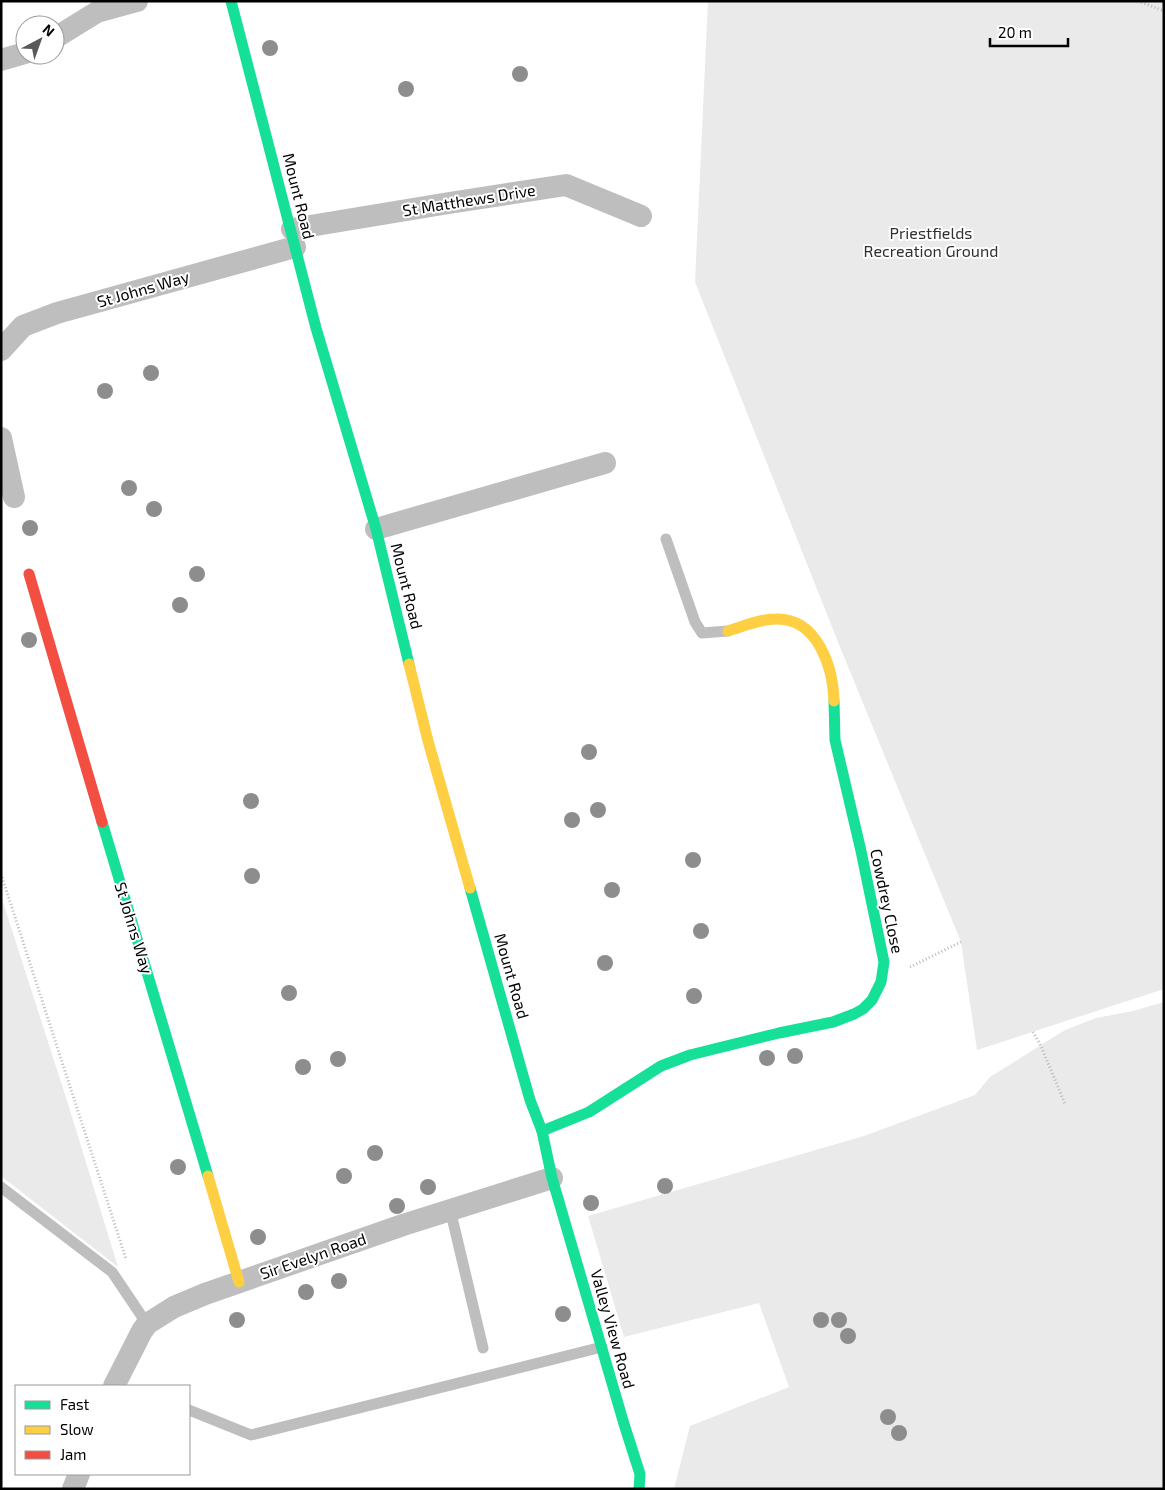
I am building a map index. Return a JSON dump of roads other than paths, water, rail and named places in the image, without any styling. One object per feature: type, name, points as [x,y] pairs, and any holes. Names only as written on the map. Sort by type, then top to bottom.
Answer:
[{"type":"street","points":[[65,30],[96,7],[137,1]]},
{"type":"street","name":"Mount Road","points":[[231,1],[316,328],[376,529],[428,741],[530,1100],[542,1132],[552,1178]]},
{"type":"street","points":[[1,60],[15,56]]},
{"type":"street","name":"St Matthews Drive","points":[[293,238],[449,203],[566,185],[641,216]]},
{"type":"street","name":"St Johns Way","points":[[1,350],[23,326],[57,313],[293,238]]},
{"type":"street","points":[[1,438],[14,497]]},
{"type":"street","points":[[376,529],[605,464]]},
{"type":"street","name":"St Johns Way","points":[[29,574],[239,1282]]},
{"type":"street","name":"Cowdrey Close","points":[[542,1132],[589,1112],[673,1060],[733,1044],[835,1021],[863,1008],[871,1001],[879,989],[884,966],[881,946],[835,738],[834,690],[827,663],[808,631],[790,619],[771,619],[728,631]]},
{"type":"street","name":"Sir Evelyn Road","points":[[120,1384],[142,1331],[147,1324],[174,1307],[204,1294],[450,1209],[552,1178]]},
{"type":"street","name":"Valley View Road","points":[[552,1178],[640,1474],[639,1489]]},
{"type":"street","points":[[74,1489],[79,1475]]},
{"type":"lane","points":[[666,539],[695,622],[702,633],[728,631]]},
{"type":"lane","points":[[1,1187],[112,1272],[147,1324]]},
{"type":"lane","points":[[450,1209],[483,1348]]},
{"type":"lane","points":[[190,1410],[251,1435],[602,1347]]},
{"type":"park label","name":"Priestfields Recreation Ground","points":[[931,242]]}]
